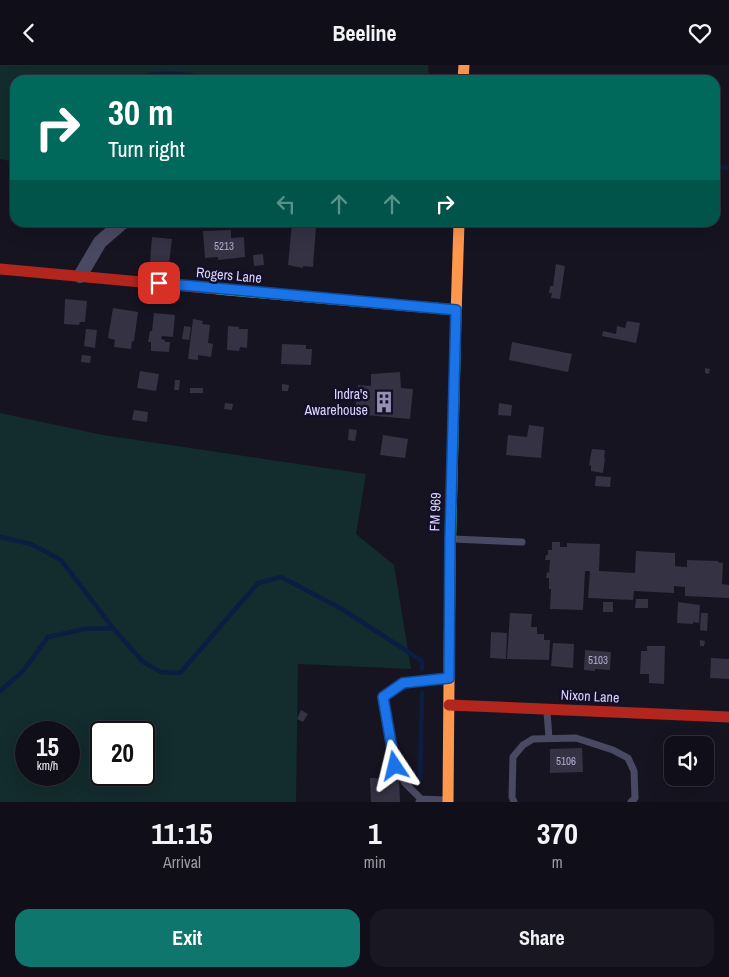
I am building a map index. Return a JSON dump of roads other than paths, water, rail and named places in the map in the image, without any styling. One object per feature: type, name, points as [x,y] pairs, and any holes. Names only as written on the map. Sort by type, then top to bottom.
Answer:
[{"type":"street","points":[[80,277],[100,242],[117,227]]},
{"type":"street","name":"FM 969","points":[[448,801],[450,539],[459,227]]},
{"type":"street","name":"Rogers Lane","points":[[0,269],[456,310]]},
{"type":"street","name":"Nixon Lane","points":[[449,705],[729,717]]},
{"type":"lane","points":[[450,539],[522,542]]},
{"type":"lane","points":[[448,801],[420,801],[405,783],[395,766],[383,697],[403,683],[449,678]]},
{"type":"lane","points":[[547,709],[549,738]]},
{"type":"lane","points":[[514,802],[512,797],[513,757],[523,745],[534,739],[549,738],[576,738],[613,750],[628,759],[634,771],[635,798],[632,802]]},
{"type":"water","points":[[169,71],[193,73],[195,75],[146,75],[146,73]]},
{"type":"waterway","points":[[720,167],[729,168]]},
{"type":"waterway","points":[[0,537],[31,544],[61,560],[113,628]]},
{"type":"waterway","points":[[0,691],[23,671],[48,637],[85,629],[113,628],[143,662],[161,672],[180,673],[258,583],[281,577],[342,609],[422,661],[422,669]]},
{"type":"waterway","points":[[420,779],[422,693]]},
{"type":"place","name":"Indra's Awarehouse","points":[[384,402]]}]
